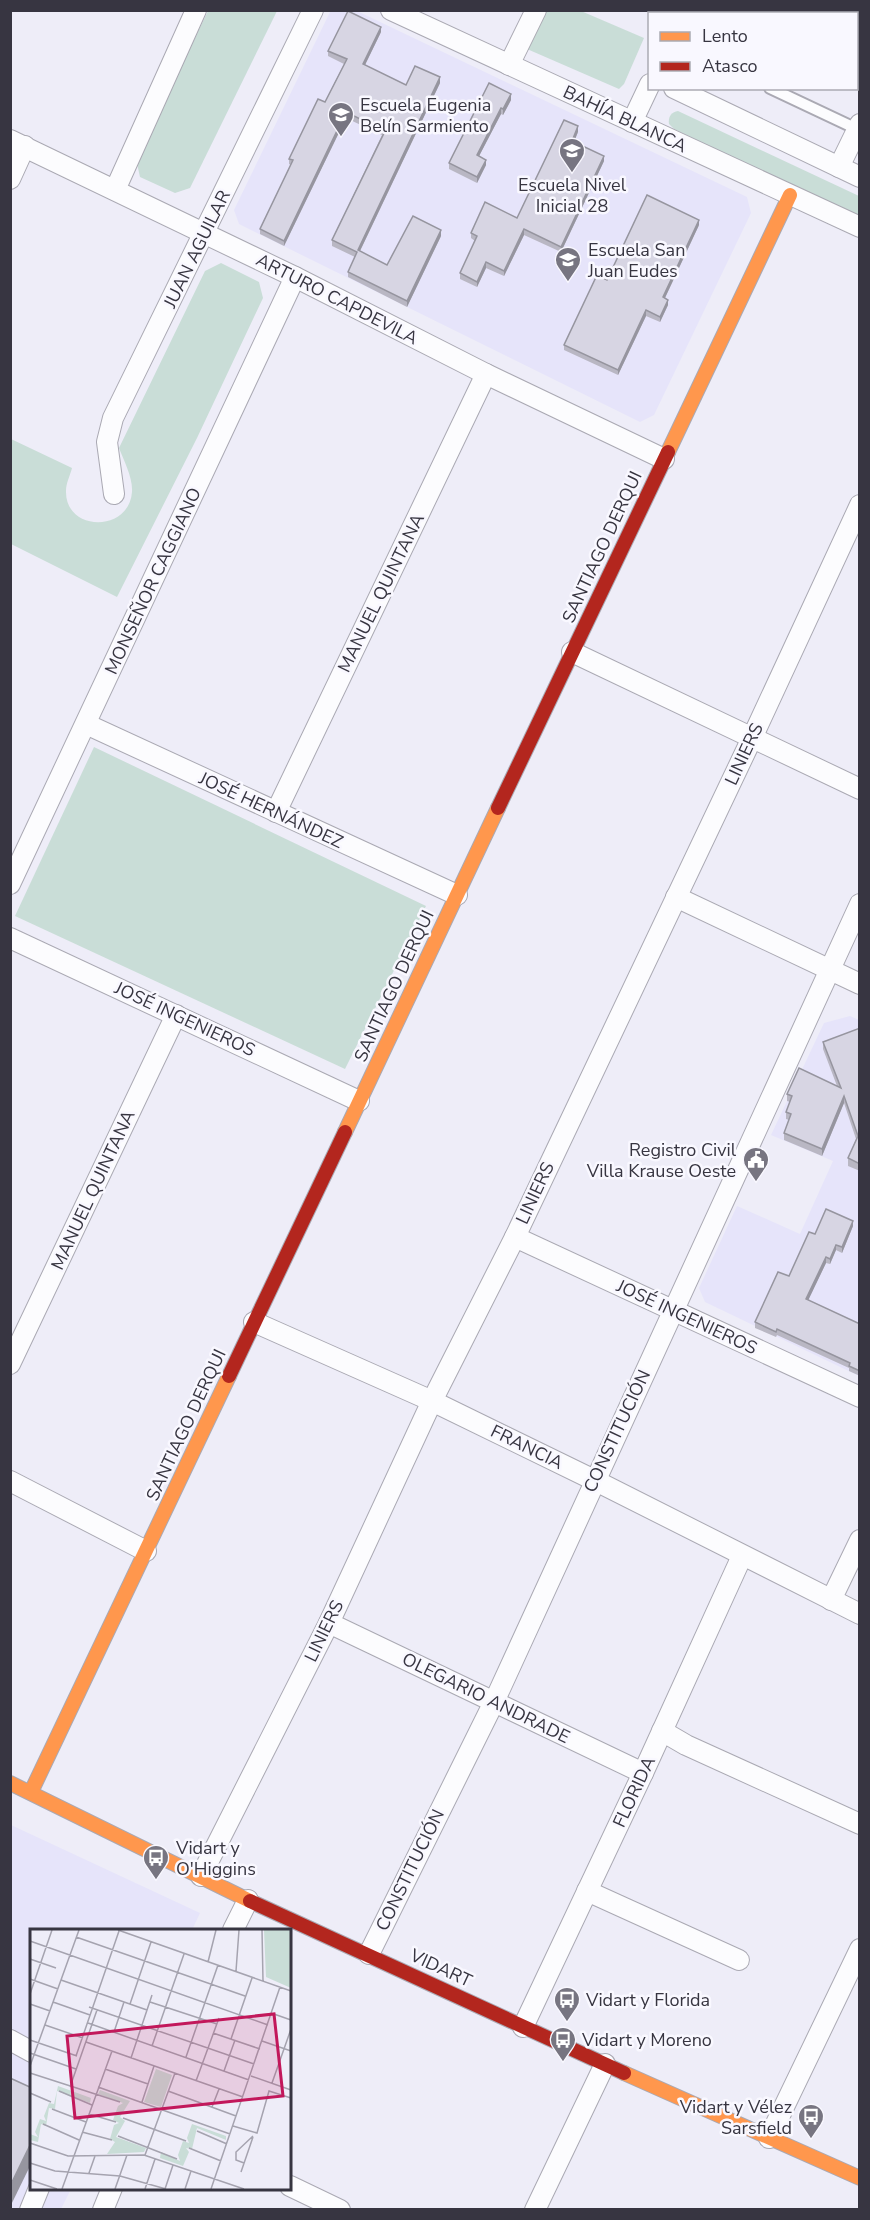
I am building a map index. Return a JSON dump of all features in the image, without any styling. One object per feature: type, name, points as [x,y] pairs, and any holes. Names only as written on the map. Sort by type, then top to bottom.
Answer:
[{"type":"street","points":[[115,190],[196,10]]},
{"type":"street","name":"JUAN AGUILAR","points":[[114,494],[107,442],[113,418],[313,10]]},
{"type":"street","name":"BAHÍA BLANCA","points":[[391,10],[860,227]]},
{"type":"street","points":[[509,65],[536,10]]},
{"type":"street","points":[[632,122],[648,88]]},
{"type":"street","points":[[678,90],[860,177]]},
{"type":"street","points":[[839,167],[859,128]]},
{"type":"street","points":[[10,179],[18,143]]},
{"type":"street","name":"ARTURO CAPDEVILA","points":[[18,143],[295,277],[486,374],[664,459]]},
{"type":"street","name":"SANTIAGO DERQUI","points":[[31,1792],[789,195]]},
{"type":"street","name":"MONSEÑOR CAGGIANO","points":[[10,884],[295,277]]},
{"type":"street","name":"MANUEL QUINTANA","points":[[276,812],[486,374]]},
{"type":"street","name":"LINIERS","points":[[201,1876],[329,1623],[432,1401],[514,1237],[752,738],[860,505]]},
{"type":"street","points":[[572,652],[860,789]]},
{"type":"street","name":"JOSÉ HERNÁNDEZ","points":[[86,724],[457,895]]},
{"type":"street","points":[[676,897],[860,984]]},
{"type":"street","name":"CONSTITUCIÓN","points":[[369,1954],[494,1702],[860,904]]},
{"type":"street","name":"JOSÉ INGENIEROS","points":[[10,938],[359,1101]]},
{"type":"street","name":"MANUEL QUINTANA","points":[[10,1365],[176,1015]]},
{"type":"street","name":"JOSÉ INGENIEROS","points":[[514,1237],[860,1397]]},
{"type":"street","name":"FRANCIA","points":[[254,1322],[432,1401],[860,1614]]},
{"type":"street","points":[[10,1481],[146,1551]]},
{"type":"street","points":[[831,1600],[860,1540]]},
{"type":"street","name":"FLORIDA","points":[[523,2026],[643,1773],[742,1556]]},
{"type":"street","name":"OLEGARIO ANDRADE","points":[[329,1623],[643,1773]]},
{"type":"street","points":[[662,1731],[686,1745],[860,1824]]},
{"type":"street","name":"VIDART","points":[[10,1783],[248,1900],[860,2178]]},
{"type":"street","points":[[587,1891],[739,1960]]},
{"type":"street","points":[[234,1929],[248,1900]]},
{"type":"street","points":[[769,2138],[860,1948]]},
{"type":"street","points":[[10,2040],[30,2051]]},
{"type":"street","points":[[535,2210],[605,2064]]},
{"type":"street","points":[[291,2187],[327,2207]]},
{"type":"street","points":[[30,2210],[38,2190]]},
{"type":"street","points":[[103,2210],[111,2190]]},
{"type":"lane","points":[[774,90],[859,128]]},
{"type":"shaded area","points":[[355,10],[747,197],[751,213],[654,415],[640,422],[239,224],[234,210],[330,12]]},
{"type":"shaded area","points":[[208,11],[277,11],[190,188],[175,193],[140,177],[136,159]]},
{"type":"shaded area","points":[[546,11],[581,11],[644,38],[624,84],[619,89],[527,49]]},
{"type":"shaded area","points":[[678,111],[859,196],[859,218],[674,129],[669,124],[669,119],[670,115]]},
{"type":"shaded area","points":[[221,263],[259,282],[263,298],[197,438],[117,597],[11,544],[11,439],[72,468],[66,491],[68,504],[75,514],[86,520],[110,521],[120,515],[128,505],[132,492],[131,481],[119,448],[205,271]]},
{"type":"shaded area","points":[[94,747],[426,906],[345,1069],[15,916]]},
{"type":"shaded area","points":[[850,1016],[859,1020],[859,1376],[705,1302],[699,1288],[737,1206],[800,1234],[833,1161],[771,1135],[824,1023]]},
{"type":"shaded area","points":[[11,1825],[200,1913],[192,1929],[30,1929],[30,2190],[70,2190],[61,2209],[11,2210]]},
{"type":"building","points":[[348,11],[381,27],[363,64],[406,85],[415,66],[440,77],[358,250],[387,265],[413,216],[441,230],[407,301],[348,272],[357,252],[332,240],[385,131],[346,112],[284,241],[260,229],[293,160],[289,159],[318,99],[325,102],[347,59],[328,51]]},
{"type":"building","points":[[489,83],[511,94],[503,109],[501,108],[477,155],[486,160],[477,177],[449,163]]},
{"type":"building","points":[[564,120],[578,126],[572,141],[604,156],[561,247],[524,229],[504,271],[486,262],[477,282],[460,273],[477,236],[471,233],[485,202],[517,218]]},
{"type":"building","points":[[647,195],[699,220],[663,297],[668,300],[660,317],[646,310],[618,370],[564,345],[597,275],[607,280]]},
{"type":"building","points":[[860,1028],[860,1164],[848,1158],[858,1136],[844,1096],[822,1149],[784,1133],[791,1114],[786,1112],[792,1096],[787,1094],[799,1068],[841,1088],[823,1042]]},
{"type":"building","points":[[826,1209],[853,1221],[842,1247],[836,1245],[830,1259],[826,1257],[806,1299],[860,1324],[860,1371],[849,1366],[850,1363],[777,1329],[776,1332],[755,1322],[778,1272],[789,1276],[809,1232],[815,1234]]},
{"type":"building","points":[[10,2078],[30,2087],[30,2145],[10,2186]]},
{"type":"traffic: slow","points":[[668,452],[790,195]]},
{"type":"traffic: slow","points":[[345,1132],[498,808]]},
{"type":"traffic: slow","points":[[31,1792],[229,1376]]},
{"type":"traffic: slow","points":[[10,1783],[250,1901]]},
{"type":"traffic: slow","points":[[624,2073],[860,2178]]},
{"type":"traffic: jam","points":[[498,808],[668,452]]},
{"type":"traffic: jam","points":[[229,1376],[345,1132]]},
{"type":"traffic: jam","points":[[250,1901],[624,2073]]},
{"type":"place","name":"Escuela Eugenia Belín Sarmiento","points":[[341,138]]},
{"type":"place","name":"Escuela Nivel Inicial 28","points":[[572,174]]},
{"type":"place","name":"Escuela San Juan Eudes","points":[[568,283]]},
{"type":"place","name":"Registro Civil Villa Krause Oeste","points":[[756,1183]]},
{"type":"place","name":"Vidart y O'Higgins","points":[[156,1881]]},
{"type":"place","name":"Vidart y Florida","points":[[567,2023]]},
{"type":"place","name":"Vidart y Moreno","points":[[563,2063]]},
{"type":"place","name":"Vidart y Vélez Sarsfield","points":[[811,2140]]}]
